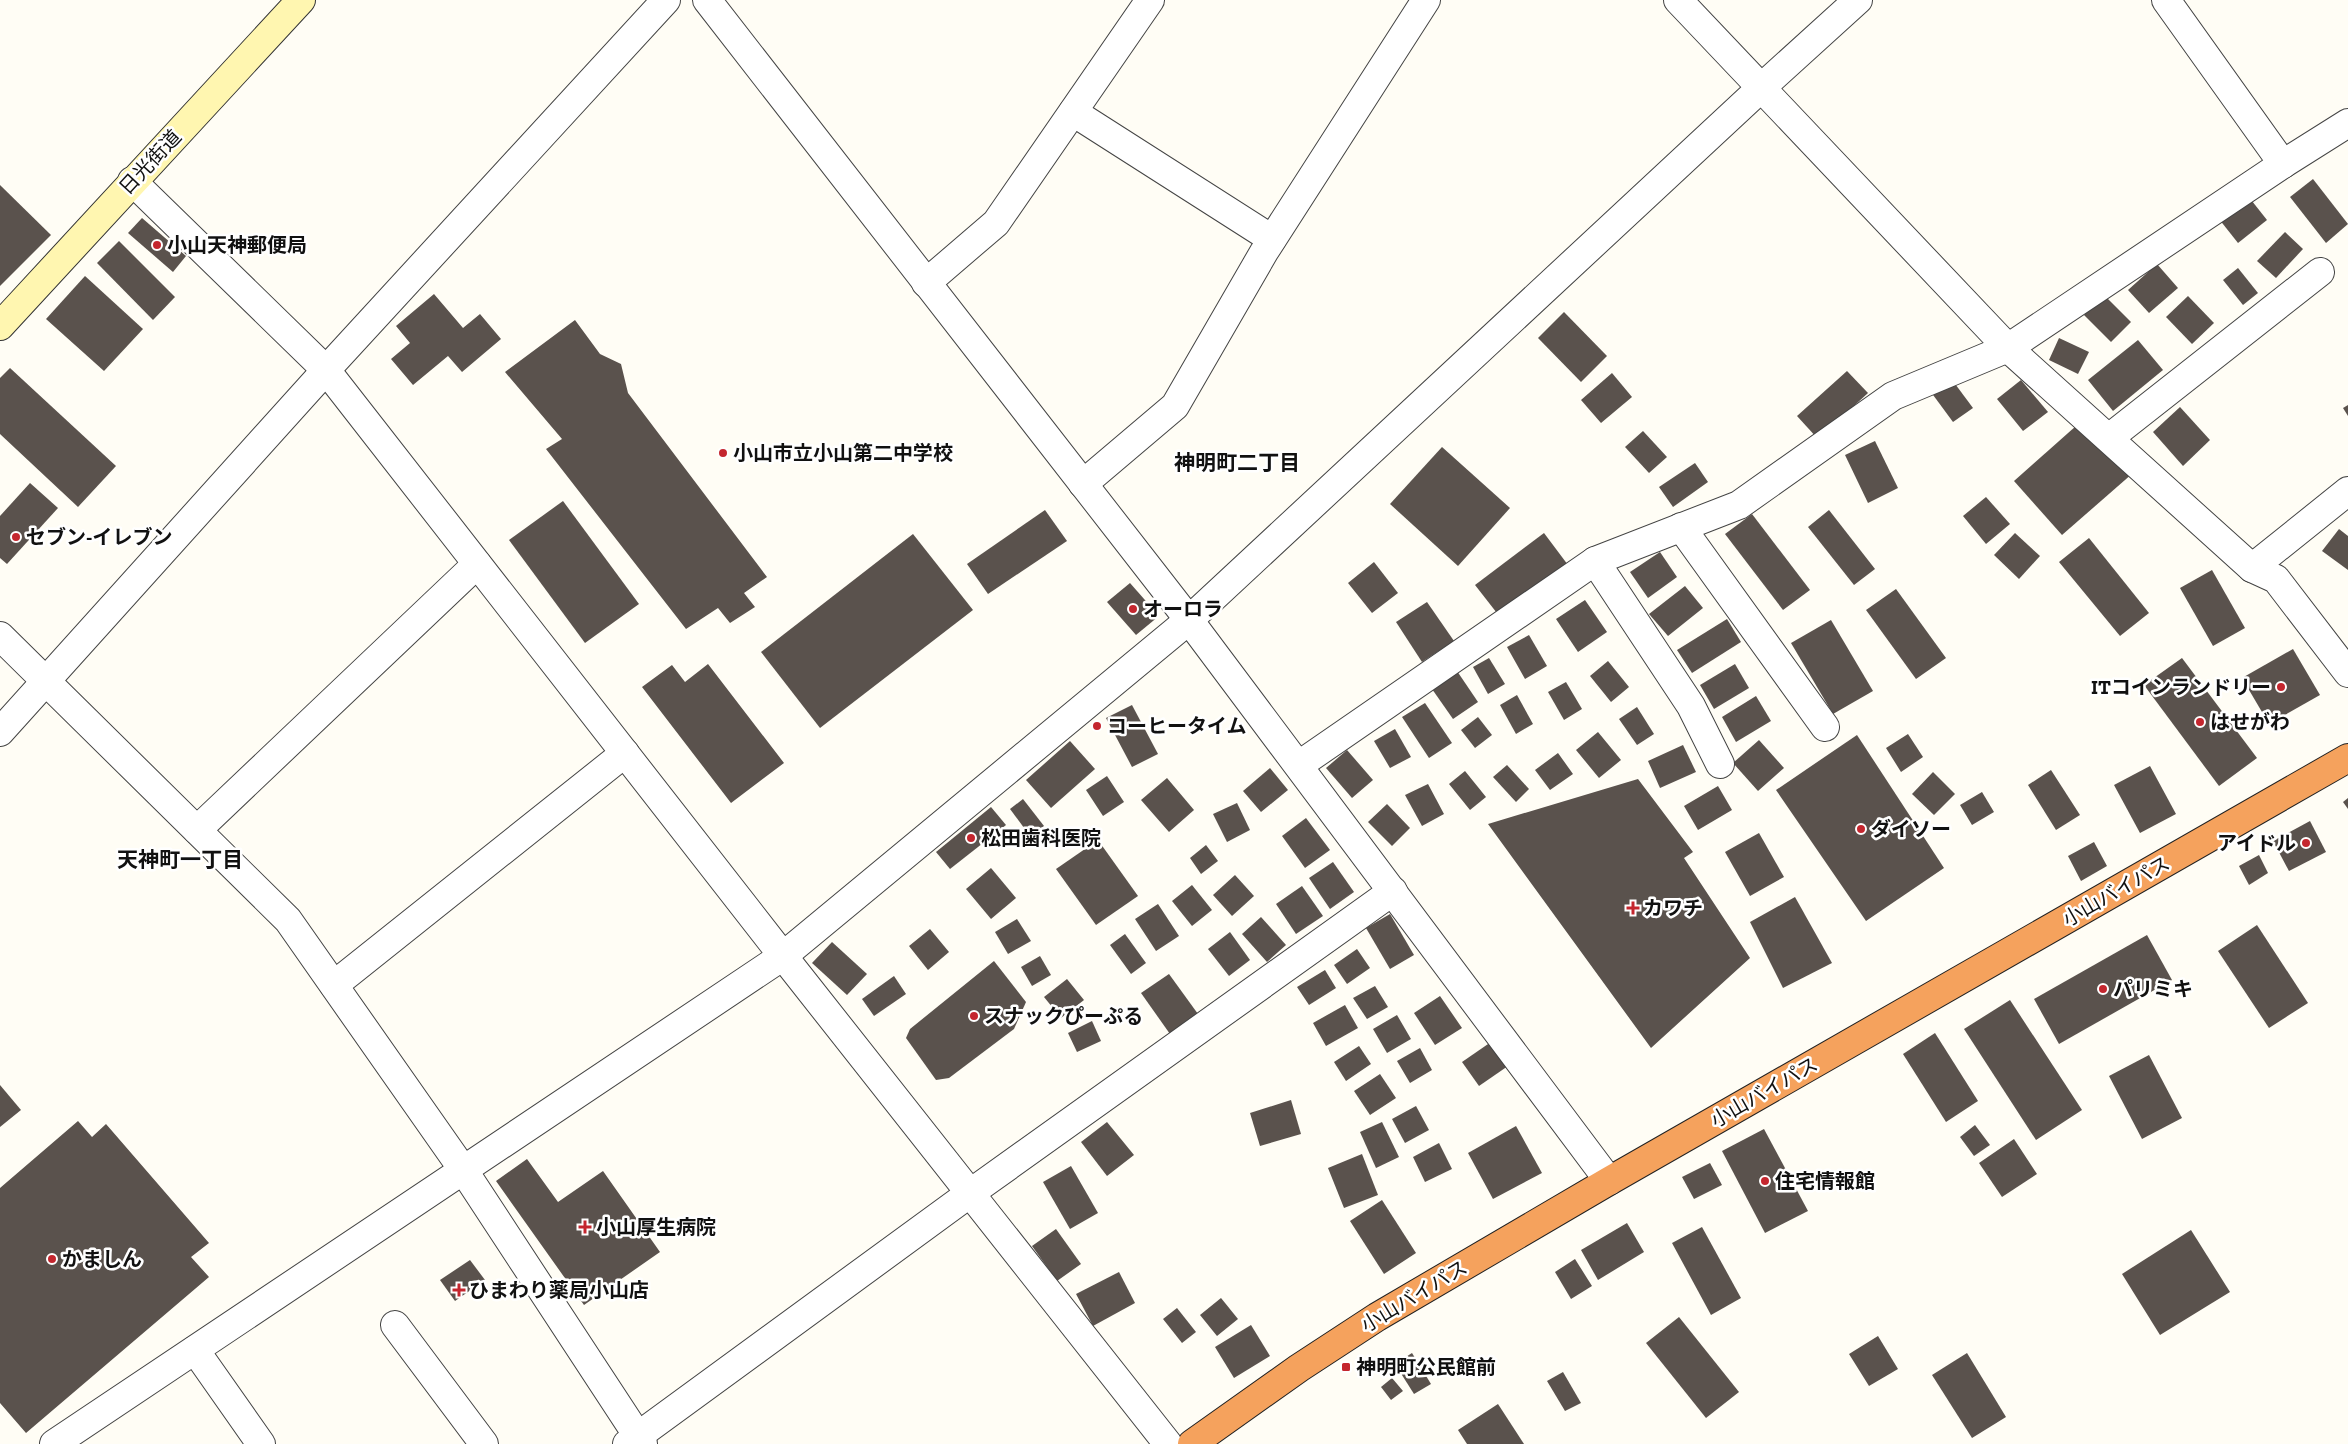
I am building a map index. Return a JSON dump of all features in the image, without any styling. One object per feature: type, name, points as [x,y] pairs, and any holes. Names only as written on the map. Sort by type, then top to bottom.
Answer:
[{"type":"highway","name":"小山バイパス","points":[[1192,1444],[1298,1368],[1377,1317],[1608,1181],[2348,758]]},
{"type":"main road","name":"日光街道","points":[[0,326],[301,0]]},
{"type":"street","points":[[0,732],[326,370],[666,0]]},
{"type":"street","points":[[707,0],[1299,765],[1608,1181]]},
{"type":"street","points":[[926,283],[996,222],[1150,0]]},
{"type":"street","points":[[1083,484],[1175,406],[1272,239],[1426,0]]},
{"type":"street","points":[[1678,0],[2008,348],[2252,568],[2276,579],[2348,673]]},
{"type":"street","points":[[54,1444],[783,956],[1188,620],[1858,0]]},
{"type":"street","points":[[2166,0],[2283,164]]},
{"type":"street","points":[[1073,112],[1272,239]]},
{"type":"street","points":[[1299,765],[1596,561],[1739,505],[1893,396],[2008,348],[2283,164],[2348,123]]},
{"type":"street","points":[[132,181],[326,370],[969,1194],[1168,1444]]},
{"type":"street","points":[[2109,438],[2320,272]]},
{"type":"street","points":[[2252,568],[2348,491]]},
{"type":"street","points":[[1681,528],[1824,727]]},
{"type":"street","points":[[1596,561],[1691,706],[1720,764]]},
{"type":"street","points":[[197,830],[477,564]]},
{"type":"street","points":[[0,636],[288,920],[464,1171],[636,1442],[969,1194],[1393,891]]},
{"type":"street","points":[[334,985],[625,753]]},
{"type":"street","points":[[394,1325],[484,1444]]},
{"type":"street","points":[[195,1350],[261,1444]]},
{"type":"building","points":[[2313,179],[2348,224],[2326,243],[2290,197]]},
{"type":"building","points":[[0,185],[51,235],[0,286]]},
{"type":"building","points":[[2248,196],[2267,220],[2238,243],[2219,219]]},
{"type":"building","name":"小山天神郵便局","points":[[142,218],[186,256],[173,272],[128,233]]},
{"type":"building","points":[[2285,232],[2303,249],[2276,278],[2257,261]]},
{"type":"building","points":[[119,241],[175,297],[153,320],[97,263]]},
{"type":"building","points":[[2157,264],[2178,288],[2149,313],[2128,290]]},
{"type":"building","points":[[2238,268],[2258,293],[2243,305],[2223,280]]},
{"type":"building","points":[[85,276],[143,329],[104,371],[46,319]]},
{"type":"building","points":[[434,294],[463,328],[480,314],[501,339],[462,372],[448,356],[413,385],[391,359],[410,343],[396,326]]},
{"type":"building","points":[[2104,295],[2131,322],[2111,342],[2084,315]]},
{"type":"building","points":[[2188,296],[2214,323],[2192,344],[2166,317]]},
{"type":"building","points":[[1564,312],[1607,356],[1581,382],[1538,338]]},
{"type":"building","name":"小山市立小山第二中学校","points":[[575,320],[600,354],[621,364],[628,393],[767,577],[744,593],[755,607],[730,623],[718,608],[686,629],[546,449],[562,439],[505,372]]},
{"type":"building","points":[[2059,338],[2089,352],[2078,374],[2049,360]]},
{"type":"building","points":[[2138,340],[2163,370],[2113,411],[2088,380]]},
{"type":"building","points":[[10,368],[116,466],[78,507],[0,434],[0,378]]},
{"type":"building","points":[[1944,369],[1973,408],[1953,422],[1925,384]]},
{"type":"building","points":[[1847,371],[1868,393],[1818,439],[1797,416]]},
{"type":"building","points":[[1612,373],[1632,397],[1601,423],[1581,400]]},
{"type":"building","points":[[2021,380],[2048,412],[2023,431],[1997,399]]},
{"type":"building","points":[[2348,405],[2348,416],[2343,408]]},
{"type":"building","points":[[2180,407],[2210,440],[2183,466],[2153,432]]},
{"type":"building","points":[[2085,418],[2133,473],[2062,535],[2014,481]]},
{"type":"building","points":[[1643,431],[1667,457],[1649,473],[1625,447]]},
{"type":"building","points":[[1875,441],[1898,488],[1868,503],[1845,455]]},
{"type":"building","points":[[1442,447],[1510,508],[1458,566],[1390,504]]},
{"type":"building","points":[[1695,463],[1708,482],[1673,507],[1659,487]]},
{"type":"building","name":"セブン-イレブン","points":[[30,483],[58,508],[7,564],[0,558],[0,516]]},
{"type":"building","points":[[1986,497],[2010,524],[1986,544],[1963,516]]},
{"type":"building","points":[[563,501],[639,604],[585,643],[509,540]]},
{"type":"building","points":[[1045,510],[1067,541],[988,594],[967,564]]},
{"type":"building","points":[[1829,510],[1875,569],[1854,585],[1808,527]]},
{"type":"building","points":[[1752,514],[1810,590],[1783,610],[1725,534]]},
{"type":"building","points":[[2339,529],[2348,536],[2348,570],[2322,551]]},
{"type":"building","points":[[1544,533],[1568,565],[1500,617],[1475,585]]},
{"type":"building","points":[[2015,533],[2040,556],[2019,579],[1994,555]]},
{"type":"building","points":[[913,534],[973,610],[820,728],[761,652]]},
{"type":"building","points":[[2089,538],[2149,613],[2120,636],[2059,562]]},
{"type":"building","points":[[1660,552],[1677,577],[1648,598],[1630,572]]},
{"type":"building","points":[[1374,562],[1398,593],[1372,613],[1348,583]]},
{"type":"building","points":[[2212,570],[2245,628],[2213,646],[2180,588]]},
{"type":"building","name":"オーロラ","points":[[1130,583],[1159,616],[1136,635],[1107,602]]},
{"type":"building","points":[[1685,586],[1703,608],[1668,636],[1649,614]]},
{"type":"building","points":[[1896,589],[1946,658],[1916,679],[1866,610]]},
{"type":"building","points":[[1585,600],[1607,632],[1578,652],[1556,619]]},
{"type":"building","points":[[1427,602],[1454,641],[1422,662],[1396,622]]},
{"type":"building","points":[[1727,619],[1741,642],[1692,673],[1677,650]]},
{"type":"building","points":[[1831,620],[1873,691],[1833,714],[1791,643]]},
{"type":"building","points":[[1529,635],[1547,666],[1525,679],[1507,647]]},
{"type":"building","name":"ITコインランドリー","points":[[2293,649],[2320,695],[2269,724],[2242,678]]},
{"type":"building","points":[[1489,658],[1505,684],[1488,694],[1473,667]]},
{"type":"building","name":"はせがわ","points":[[2182,658],[2257,758],[2219,786],[2144,685]]},
{"type":"building","points":[[1608,661],[1629,687],[1611,702],[1590,676]]},
{"type":"building","points":[[708,664],[784,763],[731,803],[642,687],[672,665],[685,682]]},
{"type":"building","points":[[1735,664],[1749,688],[1714,709],[1700,685]]},
{"type":"building","points":[[1457,671],[1478,702],[1453,719],[1432,689]]},
{"type":"building","points":[[1566,682],[1582,709],[1564,720],[1548,692]]},
{"type":"building","points":[[1517,695],[1533,724],[1516,734],[1500,705]]},
{"type":"building","points":[[1756,696],[1771,721],[1736,742],[1722,717]]},
{"type":"building","points":[[1425,703],[1452,743],[1429,758],[1402,717]]},
{"type":"building","points":[[1132,705],[1158,754],[1132,767],[1106,718]]},
{"type":"building","points":[[1637,707],[1654,734],[1637,745],[1619,719]]},
{"type":"building","points":[[1478,717],[1492,735],[1475,748],[1461,730]]},
{"type":"building","points":[[1395,729],[1411,757],[1390,768],[1374,741]]},
{"type":"building","points":[[1598,732],[1621,760],[1599,778],[1576,750]]},
{"type":"building","points":[[1908,734],[1923,757],[1901,772],[1886,748]]},
{"type":"building","name":"ダイソー","points":[[1857,735],[1944,868],[1866,921],[1776,790]]},
{"type":"building","points":[[1759,740],[1784,768],[1758,791],[1733,763]]},
{"type":"building","points":[[1070,741],[1095,769],[1051,808],[1026,780]]},
{"type":"building","points":[[1683,745],[1696,772],[1660,788],[1648,761]]},
{"type":"building","points":[[1347,750],[1373,780],[1352,798],[1326,768]]},
{"type":"building","points":[[1558,753],[1573,774],[1550,790],[1535,770]]},
{"type":"building","points":[[1507,765],[1529,789],[1516,802],[1493,777]]},
{"type":"building","points":[[2150,766],[2176,814],[2140,833],[2114,785]]},
{"type":"building","points":[[1270,768],[1288,790],[1261,812],[1243,791]]},
{"type":"building","points":[[2051,770],[2080,815],[2056,830],[2028,785]]},
{"type":"building","points":[[1465,771],[1486,797],[1470,810],[1449,784]]},
{"type":"building","points":[[1933,772],[1955,794],[1934,815],[1912,794]]},
{"type":"building","points":[[1107,776],[1124,802],[1103,816],[1086,790]]},
{"type":"building","points":[[1167,778],[1194,810],[1169,832],[1141,800]]},
{"type":"building","name":"カワチ","points":[[1638,779],[1693,852],[1684,858],[1750,958],[1651,1048],[1488,824]]},
{"type":"building","points":[[1428,784],[1444,814],[1422,826],[1405,795]]},
{"type":"building","points":[[1718,786],[1732,810],[1698,830],[1684,806]]},
{"type":"building","points":[[1982,792],[1994,812],[1972,825],[1960,805]]},
{"type":"building","points":[[2348,798],[2348,809],[2343,802]]},
{"type":"building","points":[[1023,799],[1044,826],[1030,836],[1010,809]]},
{"type":"building","points":[[1237,803],[1250,830],[1227,842],[1213,814]]},
{"type":"building","points":[[1387,804],[1410,828],[1392,846],[1368,822]]},
{"type":"building","name":"松田歯科医院","points":[[991,807],[1006,825],[950,869],[936,852]]},
{"type":"building","points":[[1306,818],[1330,850],[1305,868],[1282,836]]},
{"type":"building","points":[[2310,821],[2326,852],[2289,871],[2273,841]]},
{"type":"building","points":[[1759,833],[1784,877],[1750,896],[1725,852]]},
{"type":"building","points":[[1098,840],[1138,896],[1096,925],[1056,869]]},
{"type":"building","points":[[2094,842],[2107,866],[2081,881],[2068,856]]},
{"type":"building","points":[[1206,845],[1218,861],[1201,874],[1190,858]]},
{"type":"building","points":[[2259,855],[2268,873],[2249,885],[2239,866]]},
{"type":"building","points":[[1333,862],[1354,892],[1330,909],[1309,878]]},
{"type":"building","points":[[991,868],[1016,898],[991,919],[966,889]]},
{"type":"building","points":[[1235,875],[1254,896],[1232,916],[1213,895]]},
{"type":"building","points":[[1192,885],[1212,910],[1192,926],[1172,901]]},
{"type":"building","points":[[1302,886],[1323,916],[1296,934],[1276,904]]},
{"type":"building","points":[[1795,897],[1832,963],[1783,988],[1750,922]]},
{"type":"building","points":[[1158,904],[1179,936],[1156,951],[1135,919]]},
{"type":"building","points":[[1390,914],[1414,955],[1390,969],[1366,928]]},
{"type":"building","points":[[1261,917],[1286,945],[1267,962],[1242,934]]},
{"type":"building","points":[[1017,919],[1031,941],[1008,954],[995,932]]},
{"type":"building","points":[[2257,925],[2308,1003],[2269,1028],[2218,951]]},
{"type":"building","points":[[930,929],[949,952],[928,970],[909,946]]},
{"type":"building","points":[[1230,932],[1250,960],[1229,976],[1208,949]]},
{"type":"building","points":[[1125,934],[1146,963],[1131,974],[1110,945]]},
{"type":"building","name":"パリミキ","points":[[2147,935],[2172,980],[2059,1044],[2034,999]]},
{"type":"building","points":[[832,942],[867,974],[847,995],[812,963]]},
{"type":"building","points":[[1357,949],[1370,968],[1347,984],[1334,965]]},
{"type":"building","points":[[1040,956],[1051,975],[1032,986],[1021,967]]},
{"type":"building","name":"スナックぴーぷる","points":[[994,961],[1026,1002],[1014,1029],[949,1078],[936,1080],[906,1038],[910,1029]]},
{"type":"building","points":[[1325,970],[1336,988],[1309,1005],[1297,987]]},
{"type":"building","points":[[1169,974],[1198,1014],[1170,1034],[1141,993]]},
{"type":"building","points":[[894,976],[906,994],[874,1016],[862,999]]},
{"type":"building","points":[[1067,979],[1084,1000],[1061,1018],[1044,997]]},
{"type":"building","points":[[1375,986],[1388,1007],[1367,1019],[1353,998]]},
{"type":"building","points":[[1440,996],[1462,1028],[1435,1045],[1414,1013]]},
{"type":"building","points":[[2010,1000],[2082,1110],[2036,1140],[1964,1029]]},
{"type":"building","points":[[1345,1005],[1358,1028],[1326,1046],[1313,1023]]},
{"type":"building","points":[[1397,1015],[1411,1039],[1387,1053],[1373,1029]]},
{"type":"building","points":[[1092,1021],[1101,1041],[1077,1052],[1068,1033]]},
{"type":"building","points":[[1935,1033],[1978,1101],[1946,1122],[1903,1054]]},
{"type":"building","points":[[1491,1042],[1508,1066],[1479,1086],[1462,1062]]},
{"type":"building","points":[[1359,1046],[1371,1064],[1346,1081],[1334,1062]]},
{"type":"building","points":[[1420,1048],[1432,1070],[1410,1083],[1397,1061]]},
{"type":"building","points":[[2149,1055],[2182,1118],[2142,1139],[2109,1076]]},
{"type":"building","points":[[1380,1074],[1396,1098],[1370,1115],[1354,1091]]},
{"type":"building","points":[[0,1085],[21,1110],[0,1127]]},
{"type":"building","points":[[1291,1100],[1301,1134],[1260,1146],[1250,1113]]},
{"type":"building","points":[[1416,1106],[1429,1130],[1405,1143],[1392,1119]]},
{"type":"building","points":[[78,1121],[92,1137],[106,1124],[209,1243],[191,1257],[209,1277],[26,1433],[0,1403],[0,1188]]},
{"type":"building","points":[[1107,1122],[1134,1155],[1107,1176],[1081,1142]]},
{"type":"building","points":[[1382,1122],[1399,1157],[1376,1168],[1360,1132]]},
{"type":"building","points":[[1975,1125],[1990,1145],[1974,1156],[1960,1137]]},
{"type":"building","points":[[1516,1126],[1542,1173],[1493,1199],[1468,1153]]},
{"type":"building","name":"住宅情報館","points":[[1764,1129],[1808,1211],[1765,1233],[1722,1151]]},
{"type":"building","points":[[2014,1139],[2037,1174],[2002,1197],[1979,1163]]},
{"type":"building","points":[[1439,1143],[1452,1169],[1425,1182],[1413,1157]]},
{"type":"building","points":[[1362,1154],[1378,1195],[1344,1208],[1328,1168]]},
{"type":"building","name":"小山厚生病院","points":[[527,1159],[558,1202],[603,1171],[660,1252],[584,1305],[496,1181]]},
{"type":"building","points":[[1710,1163],[1722,1185],[1694,1199],[1682,1177]]},
{"type":"building","points":[[1071,1166],[1098,1213],[1070,1229],[1043,1182]]},
{"type":"building","points":[[1382,1200],[1416,1253],[1384,1274],[1350,1221]]},
{"type":"building","points":[[1627,1223],[1644,1252],[1598,1280],[1581,1250]]},
{"type":"building","points":[[1702,1227],[1741,1298],[1711,1315],[1672,1243]]},
{"type":"building","points":[[1056,1229],[1081,1264],[1057,1281],[1032,1246]]},
{"type":"building","points":[[2191,1230],[2230,1292],[2160,1335],[2122,1274]]},
{"type":"building","points":[[1575,1259],[1592,1286],[1571,1299],[1555,1272]]},
{"type":"building","name":"ひまわり薬局小山店","points":[[470,1260],[485,1280],[455,1301],[440,1280]]},
{"type":"building","points":[[1119,1272],[1135,1303],[1093,1326],[1076,1294]]},
{"type":"building","points":[[1221,1298],[1238,1319],[1217,1336],[1200,1315]]},
{"type":"building","points":[[1177,1308],[1196,1332],[1182,1343],[1163,1319]]},
{"type":"building","points":[[1679,1317],[1739,1392],[1706,1418],[1646,1343]]},
{"type":"building","points":[[1251,1325],[1270,1356],[1234,1378],[1215,1347]]},
{"type":"building","points":[[1878,1336],[1898,1369],[1869,1386],[1849,1354]]},
{"type":"building","points":[[1412,1353],[1431,1384],[1414,1394],[1395,1364]]},
{"type":"building","points":[[1967,1353],[2006,1417],[1972,1438],[1932,1375]]},
{"type":"building","points":[[1563,1372],[1581,1403],[1565,1411],[1547,1381]]},
{"type":"building","points":[[1392,1378],[1403,1391],[1391,1400],[1381,1387]]},
{"type":"building","points":[[1498,1404],[1524,1444],[1467,1444],[1458,1430]]},
{"type":"place","name":"小山天神郵便局","points":[[157,245]]},
{"type":"place","name":"小山市立小山第二中学校","points":[[723,453]]},
{"type":"place","name":"セブン-イレブン","points":[[16,537]]},
{"type":"place","name":"オーロラ","points":[[1133,609]]},
{"type":"place","name":"ITコインランドリー","points":[[2281,687]]},
{"type":"place","name":"はせがわ","points":[[2200,722]]},
{"type":"place","name":"コーヒータイム","points":[[1097,726]]},
{"type":"place","name":"ダイソー","points":[[1861,829]]},
{"type":"place","name":"松田歯科医院","points":[[971,838]]},
{"type":"place","name":"アイドル","points":[[2306,843]]},
{"type":"place","name":"カワチ","points":[[1633,908]]},
{"type":"place","name":"パリミキ","points":[[2103,989]]},
{"type":"place","name":"スナックぴーぷる","points":[[974,1016]]},
{"type":"place","name":"住宅情報館","points":[[1765,1181]]},
{"type":"place","name":"小山厚生病院","points":[[585,1227]]},
{"type":"place","name":"かましん","points":[[52,1259]]},
{"type":"place","name":"ひまわり薬局小山店","points":[[459,1290]]},
{"type":"place","name":"神明町公民館前","points":[[1346,1367]]},
{"type":"district","name":"神明町二丁目","points":[[1237,463]]},
{"type":"district","name":"天神町一丁目","points":[[180,860]]}]
